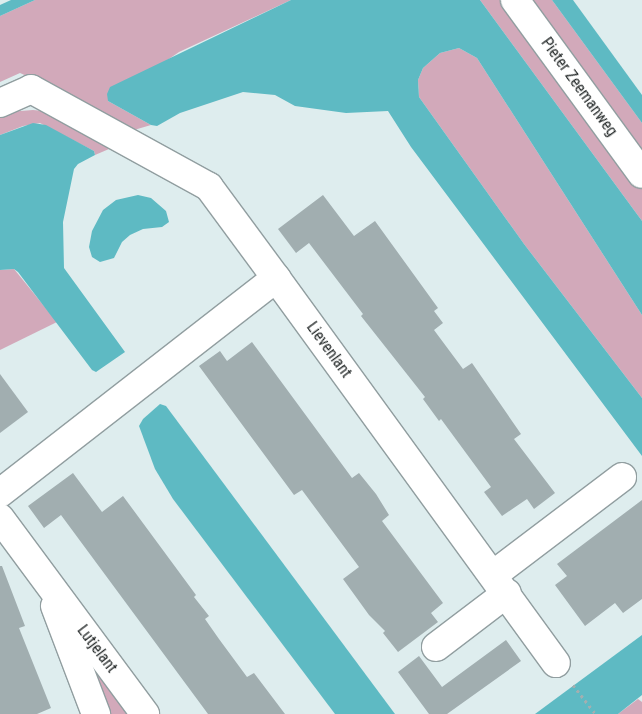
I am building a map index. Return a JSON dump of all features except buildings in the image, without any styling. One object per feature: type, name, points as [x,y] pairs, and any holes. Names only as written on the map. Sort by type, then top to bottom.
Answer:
[{"type":"street","name":"Pieter Zeemanweg","points":[[515,0],[642,174]]},
{"type":"street","name":"Lievenlant","points":[[0,103],[31,89],[209,187],[556,663]]},
{"type":"street","points":[[0,492],[276,278]]},
{"type":"street","points":[[436,647],[500,584],[622,477]]},
{"type":"street","name":"Lutjelant","points":[[0,518],[146,714]]},
{"type":"street","name":"Lutjelant","points":[[48,583],[72,655],[96,714]]},
{"type":"path","points":[[556,663],[596,714]]},
{"type":"shaded area","points":[[35,0],[291,0],[179,52],[108,101],[151,125],[134,130],[56,89],[20,73],[0,82],[0,16]]},
{"type":"shaded area","points":[[480,0],[505,0],[642,187],[642,221]]},
{"type":"shaded area","points":[[527,0],[552,0],[642,123],[642,157]]},
{"type":"shaded area","points":[[459,48],[477,58],[642,315],[642,398],[524,244],[419,97],[418,80],[423,68],[440,53]]},
{"type":"shaded area","points":[[33,110],[52,112],[104,140],[109,149],[95,155],[94,151],[40,123],[23,126],[0,135],[0,116],[8,112]]},
{"type":"shaded area","points":[[14,269],[57,322],[0,350],[0,270]]},
{"type":"shaded area","points":[[85,658],[128,714],[105,714]]},
{"type":"shaded area","points":[[638,699],[642,702],[642,714],[618,714]]},
{"type":"water","points":[[11,0],[35,0],[0,16],[0,5]]},
{"type":"water","points":[[291,0],[480,0],[642,221],[642,315],[477,58],[459,48],[440,53],[423,68],[418,80],[419,97],[524,244],[642,398],[642,456],[411,147],[388,111],[346,113],[295,106],[275,95],[243,92],[180,113],[157,126],[151,125],[108,101],[107,94],[110,87]]},
{"type":"water","points":[[552,0],[573,0],[642,95],[642,123]]},
{"type":"water","points":[[33,123],[46,125],[94,151],[95,155],[78,164],[74,169],[63,222],[64,268],[125,352],[96,372],[92,370],[18,272],[14,269],[0,270],[0,135]]},
{"type":"water","points":[[138,195],[151,198],[166,211],[169,222],[162,227],[143,229],[130,235],[122,242],[114,258],[100,262],[92,257],[89,247],[92,231],[103,210],[116,200]]},
{"type":"water","points":[[160,404],[166,406],[395,714],[335,714],[173,499],[155,469],[139,426],[143,419]]},
{"type":"water","points":[[642,635],[642,695],[618,714],[535,714]]}]
